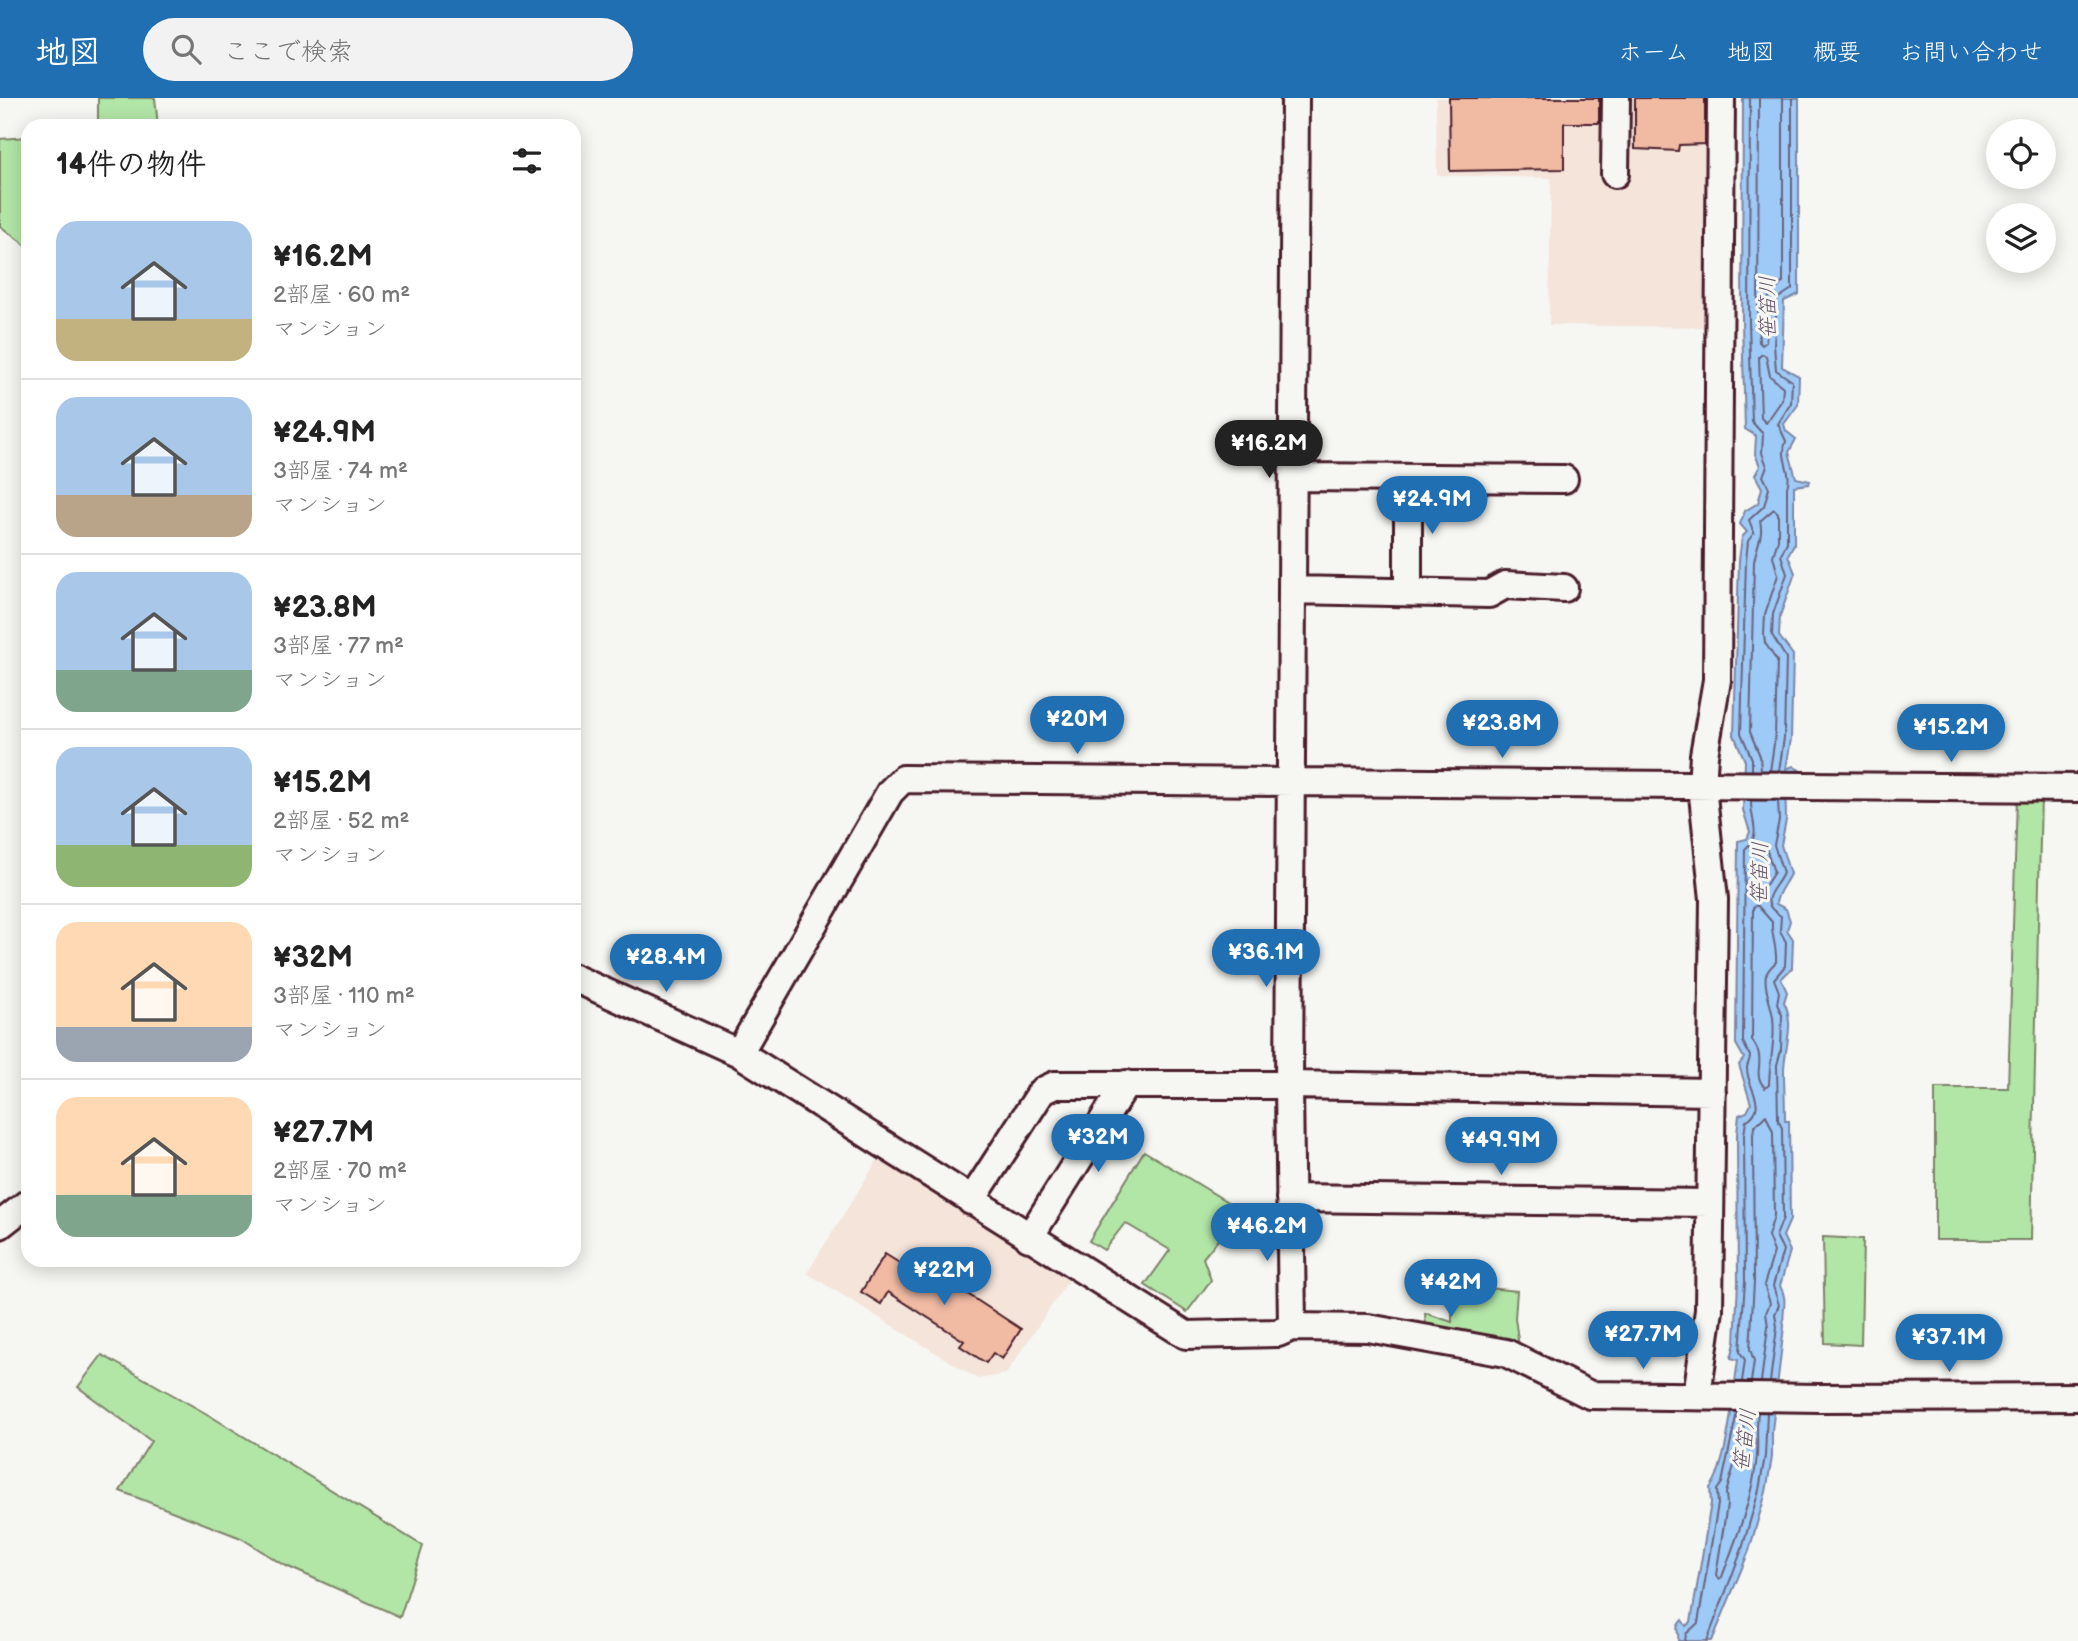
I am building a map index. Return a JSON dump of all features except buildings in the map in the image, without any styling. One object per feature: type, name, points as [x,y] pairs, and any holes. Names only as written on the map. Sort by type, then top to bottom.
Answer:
[{"type":"street","points":[[1292,1327],[1289,1085],[1295,98]]},
{"type":"street","points":[[1615,174],[1616,98]]},
{"type":"street","points":[[1696,1395],[1709,1310],[1714,899],[1704,755],[1717,680],[1721,98]]},
{"type":"street","points":[[1293,477],[1564,479]]},
{"type":"street","points":[[1408,479],[1408,592]]},
{"type":"street","points":[[1292,590],[1489,594],[1504,586],[1564,588]]},
{"type":"street","points":[[738,1053],[890,792],[903,779],[2078,788]]},
{"type":"street","points":[[581,981],[738,1053],[1186,1335],[1278,1334],[1292,1327],[1368,1328],[1506,1353],[1590,1395],[2078,1397]]},
{"type":"street","points":[[1029,1238],[1126,1084]]},
{"type":"street","points":[[971,1201],[1042,1091],[1055,1085],[1289,1085],[1712,1092]]},
{"type":"street","points":[[1290,1198],[1710,1203]]},
{"type":"street","points":[[0,1225],[21,1208]]},
{"type":"shaded area","points":[[1436,98],[1714,98],[1708,327],[1549,325],[1551,178],[1437,175]]},
{"type":"shaded area","points":[[882,1153],[1073,1273],[1006,1374],[978,1379],[807,1273]]},
{"type":"green space","points":[[98,98],[155,98],[157,119],[98,119]]},
{"type":"green space","points":[[21,138],[21,242],[0,226],[0,139]]},
{"type":"green space","points":[[2041,794],[2031,1240],[1935,1240],[1935,1088],[2008,1088],[2017,797]]},
{"type":"green space","points":[[1144,1151],[1242,1211],[1203,1258],[1211,1280],[1187,1312],[1145,1285],[1170,1250],[1125,1223],[1104,1250],[1089,1241]]},
{"type":"green space","points":[[1823,1237],[1863,1239],[1861,1345],[1825,1343]]},
{"type":"green space","points":[[1478,1287],[1517,1291],[1515,1318],[1520,1354],[1426,1330],[1425,1313],[1452,1322],[1452,1293]]},
{"type":"green space","points":[[102,1355],[207,1414],[423,1546],[400,1617],[282,1564],[241,1538],[120,1491],[151,1441],[78,1387]]},
{"type":"water","name":"笹笛川","points":[[1743,98],[1799,98],[1799,294],[1784,301],[1782,367],[1799,376],[1798,405],[1784,424],[1786,431],[1796,439],[1789,452],[1796,478],[1810,481],[1809,484],[1794,486],[1794,544],[1788,555],[1795,573],[1780,616],[1779,636],[1793,655],[1791,739],[1786,769],[1793,766],[1806,774],[1804,776],[1794,771],[1785,775],[1786,820],[1781,845],[1790,874],[1776,904],[1786,909],[1790,921],[1787,930],[1793,939],[1792,968],[1781,979],[1787,992],[1784,1002],[1789,1018],[1784,1069],[1785,1121],[1789,1121],[1790,1220],[1783,1236],[1790,1251],[1780,1286],[1784,1296],[1784,1326],[1772,1431],[1772,1457],[1766,1492],[1749,1551],[1712,1641],[1678,1641],[1679,1623],[1682,1620],[1686,1626],[1691,1622],[1711,1503],[1710,1488],[1721,1462],[1732,1408],[1738,1360],[1731,1358],[1735,1343],[1738,1282],[1737,1134],[1739,1115],[1747,1112],[1751,1104],[1739,1065],[1744,1058],[1736,1044],[1738,841],[1747,839],[1750,832],[1743,810],[1745,761],[1734,735],[1739,560],[1742,537],[1747,532],[1740,524],[1745,511],[1758,503],[1762,488],[1755,475],[1760,466],[1755,454],[1756,436],[1745,429],[1742,322]]}]
